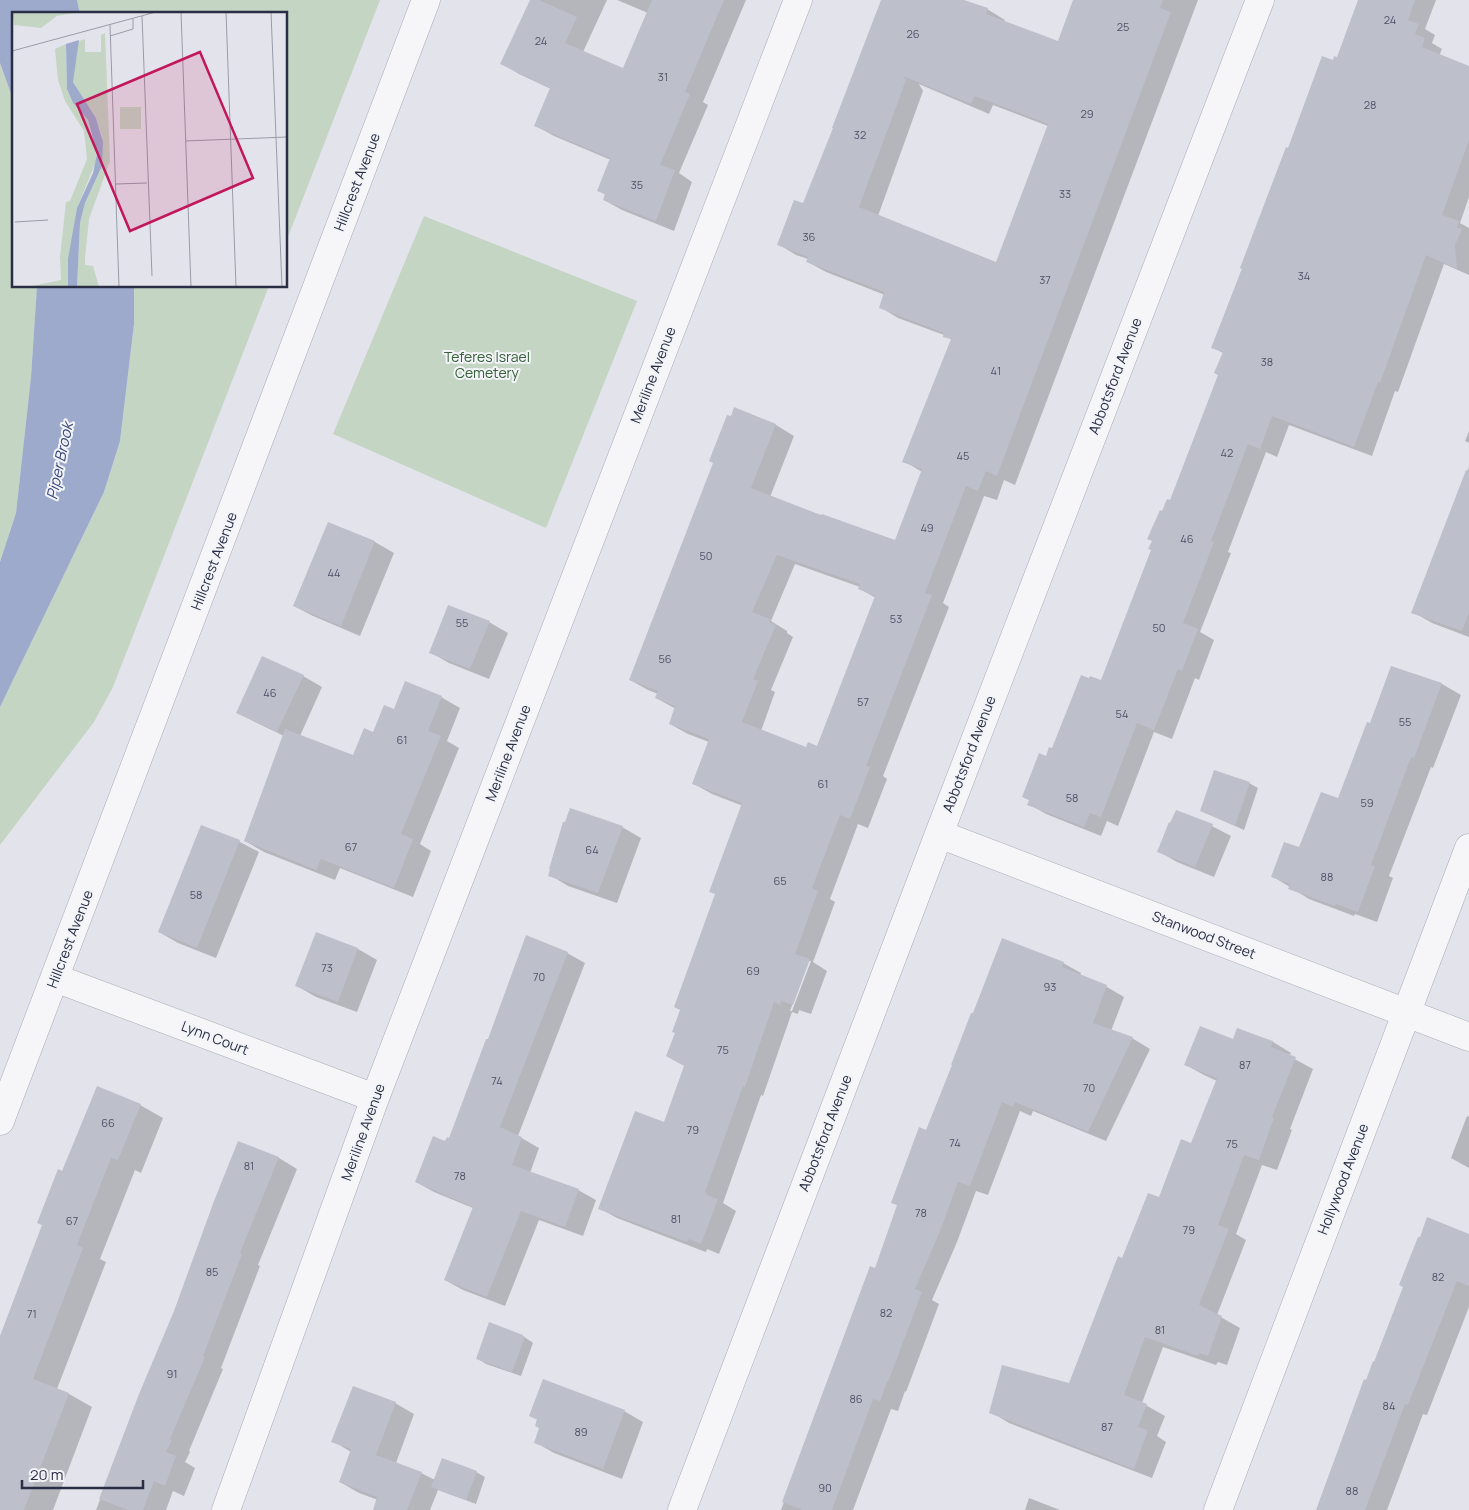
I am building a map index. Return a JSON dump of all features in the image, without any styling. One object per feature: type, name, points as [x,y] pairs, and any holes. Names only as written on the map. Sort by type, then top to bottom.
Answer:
[{"type":"street","name":"Hillcrest Avenue","points":[[0,1121],[426,0]]},
{"type":"street","name":"Meriline Avenue","points":[[226,1510],[375,1098],[798,0]]},
{"type":"street","name":"Abbotsford Avenue","points":[[682,1510],[938,834],[1260,0]]},
{"type":"street","name":"Stanwood Street","points":[[938,834],[1469,1037]]},
{"type":"street","name":"Hollywood Avenue","points":[[1218,1510],[1469,848]]},
{"type":"street","name":"Lynn Court","points":[[55,978],[375,1098]]},
{"type":"green space","points":[[77,0],[380,0],[288,237],[288,12],[80,12]]},
{"type":"green space","points":[[0,63],[12,96],[12,288],[37,288],[31,377],[16,513],[0,562]]},
{"type":"green space","name":"Teferes Israel Cemetery","points":[[424,216],[637,301],[546,528],[333,434]]},
{"type":"green space","points":[[134,288],[268,288],[113,687],[94,722],[0,845],[0,707],[104,492],[120,441],[134,324]]},
{"type":"water","points":[[0,0],[77,0],[80,12],[12,12],[12,96],[0,63]]},
{"type":"water","name":"Piper Brook","points":[[37,288],[134,288],[134,324],[120,441],[104,492],[0,707],[0,562],[16,513],[31,377]]},
{"type":"building","points":[[530,0],[539,0],[577,17],[565,43],[623,68],[652,0],[724,0],[685,92],[690,94],[660,165],[675,170],[656,221],[603,200],[605,194],[597,191],[610,158],[534,126],[550,88],[500,64]]},
{"type":"building","points":[[881,0],[964,0],[988,8],[986,14],[1058,41],[1073,0],[1163,0],[1160,8],[1171,12],[997,476],[986,471],[978,491],[966,486],[925,593],[932,595],[866,766],[870,767],[850,819],[840,815],[812,888],[818,891],[795,954],[810,959],[793,1005],[781,1001],[780,1005],[774,1002],[745,1087],[743,1086],[705,1192],[707,1193],[706,1195],[718,1199],[701,1244],[689,1239],[687,1242],[684,1241],[598,1209],[635,1111],[664,1122],[684,1066],[666,1056],[675,1033],[672,1032],[680,1010],[674,1007],[715,894],[709,892],[742,803],[692,784],[709,739],[669,724],[675,706],[655,698],[658,691],[629,680],[713,463],[709,461],[727,415],[731,416],[734,407],[776,424],[751,488],[821,515],[895,540],[922,469],[902,462],[951,339],[943,337],[944,333],[879,308],[884,292],[806,262],[808,257],[777,245],[794,200],[803,203]],"holes":[[[903,76],[971,104],[975,96],[1048,124],[996,262],[859,207],[906,80]],[[777,555],[860,584],[858,589],[875,596],[817,746],[808,742],[806,747],[742,722],[758,681],[753,679],[776,625],[769,622],[770,619],[752,612]]]},
{"type":"building","points":[[1358,0],[1415,0],[1408,20],[1419,24],[1415,34],[1425,38],[1422,47],[1469,66],[1469,140],[1442,215],[1459,221],[1457,227],[1462,229],[1455,245],[1457,269],[1426,255],[1380,383],[1378,382],[1354,447],[1272,416],[1260,449],[1248,444],[1211,541],[1214,542],[1183,623],[1198,629],[1182,671],[1178,669],[1154,730],[1137,723],[1101,817],[1090,813],[1084,827],[1027,805],[1029,800],[1022,797],[1039,753],[1046,756],[1049,747],[1052,748],[1081,675],[1101,680],[1151,550],[1148,549],[1152,541],[1147,539],[1160,510],[1162,511],[1167,499],[1170,500],[1218,375],[1214,373],[1223,352],[1211,348],[1242,269],[1240,268],[1322,56],[1333,60],[1334,56],[1337,57]]},
{"type":"building","points":[[1466,470],[1469,471],[1469,613],[1462,631],[1411,613]]},
{"type":"building","points":[[328,522],[375,541],[341,626],[293,606]]},
{"type":"building","points":[[448,605],[490,621],[470,669],[429,653]]},
{"type":"building","points":[[262,656],[304,675],[277,732],[236,713]]},
{"type":"building","points":[[1391,666],[1442,683],[1414,758],[1411,757],[1371,865],[1375,866],[1358,912],[1288,889],[1290,884],[1271,877],[1284,842],[1299,847],[1321,792],[1338,798],[1367,722],[1370,723]]},
{"type":"building","points":[[405,681],[442,696],[428,731],[441,736],[401,834],[413,839],[394,888],[321,859],[316,870],[244,841],[285,729],[353,755],[364,728],[373,732],[384,705],[394,709]]},
{"type":"building","points":[[1214,770],[1250,782],[1235,826],[1200,811]]},
{"type":"building","points":[[570,808],[623,826],[598,893],[548,876],[563,822],[565,822]]},
{"type":"building","points":[[1176,810],[1213,824],[1195,867],[1157,852]]},
{"type":"building","points":[[201,825],[240,840],[197,948],[158,932]]},
{"type":"building","points":[[316,932],[358,948],[338,1002],[295,986]]},
{"type":"building","points":[[526,935],[568,952],[500,1127],[522,1137],[512,1165],[579,1189],[565,1227],[521,1211],[487,1297],[444,1280],[473,1207],[415,1182],[433,1136],[445,1141],[447,1137],[449,1138]]},
{"type":"building","points":[[1002,938],[1064,962],[1062,967],[1107,985],[1093,1023],[1133,1037],[1088,1132],[1015,1102],[1013,1107],[1002,1102],[970,1186],[958,1182],[940,1231],[915,1289],[922,1292],[888,1382],[880,1401],[873,1399],[832,1510],[803,1510],[782,1502],[870,1266],[875,1268],[897,1205],[891,1203],[919,1127],[926,1130]]},
{"type":"building","points":[[1200,1026],[1233,1039],[1237,1028],[1273,1041],[1271,1047],[1296,1057],[1272,1117],[1274,1118],[1259,1160],[1244,1155],[1218,1225],[1229,1229],[1199,1305],[1222,1316],[1208,1356],[1199,1353],[1198,1356],[1145,1337],[1124,1395],[1147,1404],[1138,1427],[1148,1430],[1134,1469],[989,1413],[1002,1365],[1069,1383],[1118,1256],[1122,1258],[1148,1193],[1159,1197],[1181,1139],[1191,1143],[1217,1078],[1184,1065]]},
{"type":"building","points":[[97,1086],[141,1104],[118,1160],[111,1158],[77,1245],[83,1248],[33,1379],[69,1393],[24,1510],[0,1510],[0,1336],[42,1225],[37,1223],[58,1169],[62,1171]]},
{"type":"building","points":[[238,1141],[279,1157],[240,1253],[242,1254],[203,1356],[205,1357],[170,1439],[172,1440],[166,1452],[176,1456],[165,1486],[154,1481],[143,1510],[128,1510],[99,1499],[139,1394],[174,1311]]},
{"type":"building","points":[[1427,1217],[1469,1234],[1469,1286],[1457,1281],[1408,1405],[1405,1404],[1365,1510],[1316,1510],[1364,1379],[1366,1380],[1374,1362],[1403,1287],[1399,1285]]},
{"type":"building","points":[[489,1322],[525,1337],[512,1372],[476,1359]]},
{"type":"building","points":[[543,1379],[625,1410],[603,1469],[534,1443],[539,1428],[535,1426],[537,1419],[529,1416]]},
{"type":"building","points":[[353,1386],[396,1402],[376,1455],[422,1472],[407,1510],[373,1510],[377,1497],[339,1482],[351,1449],[331,1442]]},
{"type":"building","points":[[442,1458],[477,1471],[466,1500],[431,1487]]}]
